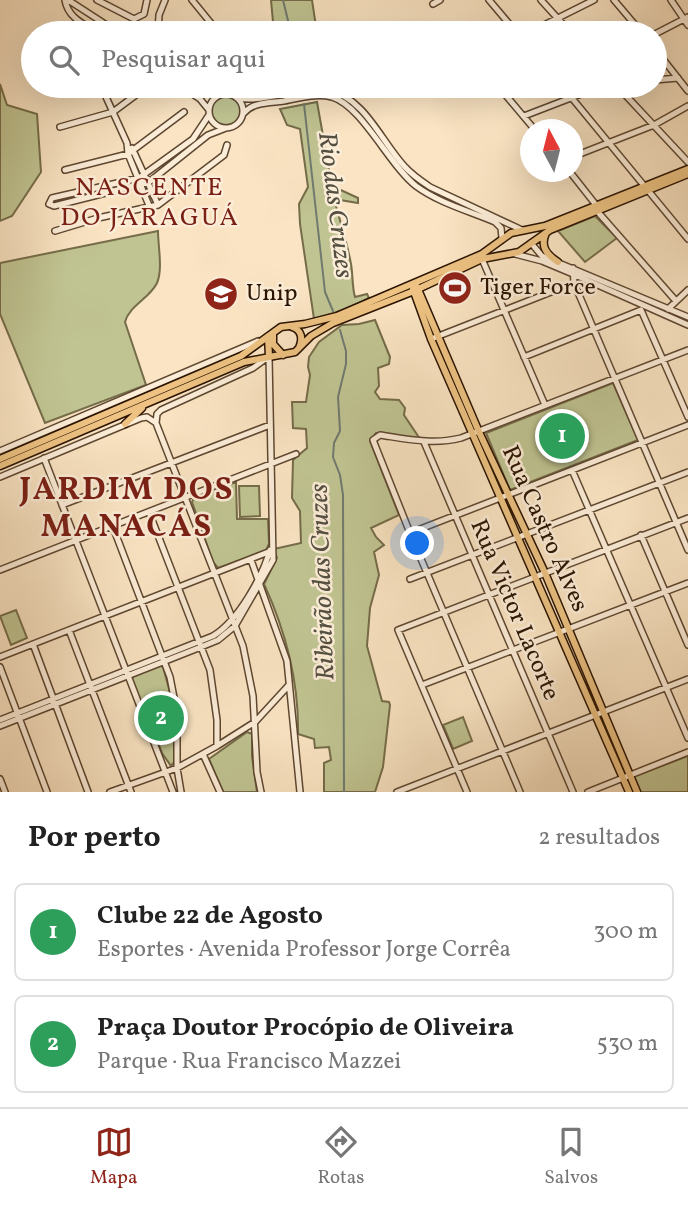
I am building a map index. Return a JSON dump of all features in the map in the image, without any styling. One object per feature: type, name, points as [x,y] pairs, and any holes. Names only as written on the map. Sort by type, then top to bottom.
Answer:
[{"type":"main road","points":[[647,188],[688,169]]},
{"type":"main road","points":[[0,466],[244,362],[281,356],[299,349],[323,328],[482,254],[502,238],[522,230],[545,226],[688,174]]},
{"type":"main road","points":[[0,459],[241,356],[281,327],[292,327],[337,316],[403,287],[414,286],[482,259],[512,254],[546,233],[597,208]]},
{"type":"main road","points":[[522,230],[529,236],[531,243]]},
{"type":"main road","points":[[546,233],[543,244],[545,251],[558,261]]},
{"type":"main road","points":[[502,238],[505,249],[512,254]]},
{"type":"main road","name":"Rua Castro Alves","points":[[414,286],[416,302],[428,321]]},
{"type":"main road","name":"Rua Castro Alves","points":[[414,286],[475,433],[499,499],[595,715],[637,792]]},
{"type":"main road","points":[[392,298],[407,298],[416,302]]},
{"type":"main road","points":[[292,327],[301,335],[299,349]]},
{"type":"main road","points":[[271,335],[281,356]]},
{"type":"main road","points":[[269,356],[271,335]]},
{"type":"main road","points":[[125,424],[146,404]]},
{"type":"main road","name":"Rua Castro Alves","points":[[475,433],[509,495],[545,573],[603,712],[627,777],[629,792]]},
{"type":"street","points":[[66,0],[67,9],[80,21]]},
{"type":"street","points":[[66,0],[100,21]]},
{"type":"street","points":[[97,0],[130,18],[139,17],[144,12],[147,0]]},
{"type":"street","points":[[159,21],[165,0]]},
{"type":"street","points":[[192,0],[209,21]]},
{"type":"street","points":[[433,4],[440,0]]},
{"type":"street","points":[[489,0],[507,21]]},
{"type":"street","points":[[541,0],[561,21]]},
{"type":"street","points":[[552,21],[594,0]]},
{"type":"street","points":[[614,0],[632,21]]},
{"type":"street","points":[[671,0],[686,18],[688,25]]},
{"type":"street","points":[[667,28],[686,18]]},
{"type":"street","points":[[667,64],[688,90]]},
{"type":"street","points":[[667,79],[678,78]]},
{"type":"street","points":[[107,98],[141,169],[141,190],[150,206]]},
{"type":"street","points":[[60,127],[113,112],[132,98]]},
{"type":"street","points":[[198,98],[215,124],[226,128]]},
{"type":"street","points":[[216,98],[192,139],[142,182],[52,198],[50,204],[54,206],[142,182],[208,135],[236,125],[251,106],[301,98]]},
{"type":"street","points":[[238,98],[242,102],[244,113]]},
{"type":"street","points":[[238,98],[262,98]]},
{"type":"street","points":[[328,98],[341,101],[355,114],[398,169],[417,186],[495,222],[500,228],[502,238]]},
{"type":"street","points":[[348,98],[358,107],[417,179],[522,230]]},
{"type":"street","points":[[508,98],[526,119]]},
{"type":"street","points":[[524,116],[572,98],[688,239]]},
{"type":"street","points":[[628,98],[688,162]]},
{"type":"street","points":[[583,153],[654,125],[688,106]]},
{"type":"street","points":[[65,170],[133,153],[184,111]]},
{"type":"street","points":[[55,231],[158,205],[224,155],[227,145]]},
{"type":"street","points":[[133,153],[142,182],[158,205]]},
{"type":"street","points":[[578,182],[676,301]]},
{"type":"street","points":[[531,243],[542,256],[558,261],[644,306],[688,325]]},
{"type":"street","points":[[512,254],[573,271]]},
{"type":"street","points":[[482,259],[545,405]]},
{"type":"street","points":[[573,271],[574,283],[688,550]]},
{"type":"street","points":[[434,337],[574,283]]},
{"type":"street","points":[[668,309],[688,290]]},
{"type":"street","points":[[644,306],[663,361],[688,417]]},
{"type":"street","points":[[524,357],[594,330],[644,306],[668,309],[688,317]]},
{"type":"street","points":[[0,451],[271,335]]},
{"type":"street","points":[[520,792],[373,440],[380,435],[424,442],[451,440],[688,350]]},
{"type":"street","points":[[0,723],[218,640],[234,623],[273,560],[269,356]]},
{"type":"street","points":[[261,792],[257,772],[250,669],[156,423],[157,414],[161,410],[253,368],[269,356]]},
{"type":"street","points":[[269,380],[281,356]]},
{"type":"street","points":[[0,477],[125,424],[147,417],[156,423]]},
{"type":"street","points":[[62,505],[270,425]]},
{"type":"street","points":[[410,533],[688,425]]},
{"type":"street","name":"Rua Victor Lacorte","points":[[424,442],[573,792]]},
{"type":"street","points":[[0,570],[296,454]]},
{"type":"street","points":[[44,458],[173,792]]},
{"type":"street","points":[[572,470],[688,738]]},
{"type":"street","points":[[410,579],[688,471]]},
{"type":"street","points":[[149,512],[210,670],[218,720],[217,746]]},
{"type":"street","points":[[467,792],[398,631],[688,518]]},
{"type":"street","points":[[113,527],[164,659],[177,713],[177,768],[181,792]]},
{"type":"street","points":[[641,535],[688,645]]},
{"type":"street","points":[[0,657],[271,550]]},
{"type":"street","points":[[251,560],[281,641],[289,685],[300,792]]},
{"type":"street","points":[[422,685],[688,583]]},
{"type":"street","points":[[69,630],[131,792]]},
{"type":"street","points":[[33,644],[88,792]]},
{"type":"street","points":[[0,667],[47,792]]},
{"type":"street","points":[[397,792],[414,790],[420,783],[688,679]]},
{"type":"street","points":[[110,792],[177,768],[217,746],[255,722],[289,685]]},
{"type":"street","points":[[588,792],[688,752]]},
{"type":"street","points":[[203,754],[220,792]]},
{"type":"street","points":[[0,779],[5,792]]},
{"type":"green space","points":[[271,0],[312,0],[315,21],[273,21]]},
{"type":"green space","points":[[0,84],[7,105],[37,114],[41,172],[12,216],[0,221]]},
{"type":"green space","points":[[219,98],[233,98],[239,104],[239,116],[226,125],[216,120],[211,110]]},
{"type":"green space","points":[[317,102],[332,186],[358,198],[358,203],[334,199],[352,268],[355,297],[367,294],[369,298],[347,309],[314,319],[300,224],[299,204],[308,187],[300,129],[287,125],[280,109]]},
{"type":"green space","points":[[595,216],[617,238],[585,262],[558,231]]},
{"type":"green space","points":[[158,231],[160,264],[157,283],[131,311],[125,322],[146,385],[45,423],[0,314],[0,263]]},
{"type":"green space","points":[[375,320],[390,357],[389,364],[378,368],[379,386],[375,392],[380,399],[399,400],[405,408],[404,415],[420,439],[376,433],[370,441],[399,515],[371,528],[384,545],[374,552],[379,575],[370,608],[367,646],[382,701],[389,702],[390,705],[383,767],[375,792],[324,792],[324,763],[331,760],[329,747],[315,748],[314,739],[298,734],[290,657],[264,584],[277,558],[274,549],[301,543],[300,511],[292,498],[293,460],[307,448],[306,429],[293,428],[292,402],[306,402],[310,375],[309,357],[319,342],[342,325]]},
{"type":"green space","points":[[613,383],[638,440],[510,490],[486,433]]},
{"type":"green space","points":[[236,482],[237,519],[268,519],[269,543],[266,551],[218,568],[213,562],[192,502],[194,498]]},
{"type":"green space","points":[[239,486],[259,486],[260,516],[240,517]]},
{"type":"green space","points":[[16,610],[27,638],[11,645],[0,616]]},
{"type":"green space","points":[[159,665],[163,667],[174,707],[175,761],[171,766],[162,753],[132,680],[133,675]]},
{"type":"green space","points":[[463,717],[472,741],[453,749],[443,725]]},
{"type":"green space","points":[[247,732],[252,734],[257,792],[223,792],[209,759]]},
{"type":"green space","points":[[688,756],[688,792],[639,792],[635,776]]},
{"type":"waterway","name":"Rio das Cruzes","points":[[283,0],[288,21]]},
{"type":"waterway","name":"Rio das Cruzes","points":[[304,104],[325,292],[333,311]]},
{"type":"waterway","name":"Ribeirão das Cruzes","points":[[340,330],[346,351],[346,364],[338,397],[340,431],[334,443],[333,457],[340,475],[343,495],[344,792]]},
{"type":"place","name":"Tiger Force","points":[[455,288]]},
{"type":"place","name":"Unip","points":[[221,294]]},
{"type":"place","name":"Clube 22 de Agosto","points":[[562,436]]},
{"type":"place","name":"Praça Doutor Procópio de Oliveira","points":[[161,718]]},
{"type":"district","name":"NASCENTE DO JARAGUÁ","points":[[150,203]]},
{"type":"district","name":"JARDIM DOS MANACÁS","points":[[127,510]]}]
